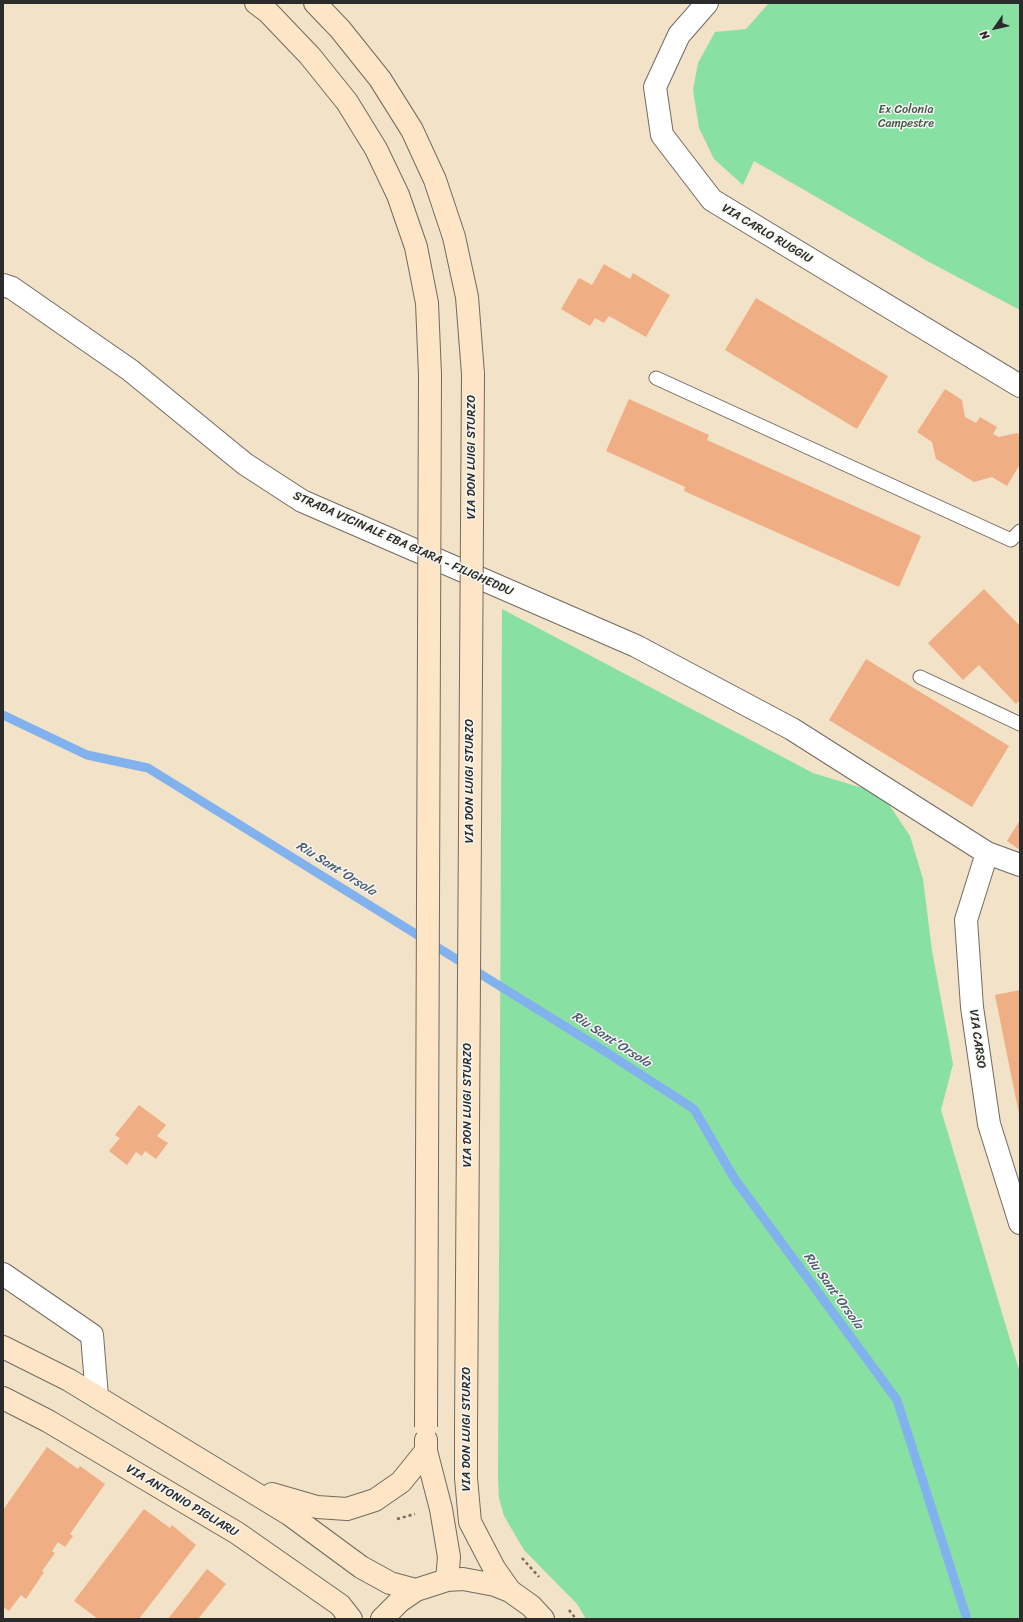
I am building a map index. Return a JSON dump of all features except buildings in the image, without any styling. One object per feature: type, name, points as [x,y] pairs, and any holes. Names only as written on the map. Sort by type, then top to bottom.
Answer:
[{"type":"main road","points":[[256,3],[268,12],[315,62],[347,102],[379,156],[398,195],[416,248],[427,303],[430,375],[426,1452],[441,1509],[449,1558],[447,1580]]},
{"type":"main road","name":"VIA DON LUIGI STURZO","points":[[315,3],[340,29],[380,78],[412,130],[435,180],[454,237],[467,298],[473,374],[466,1478],[470,1522],[494,1568],[510,1591]]},
{"type":"main road","points":[[3,1347],[69,1380],[289,1514],[361,1567],[390,1583],[416,1590]]},
{"type":"main road","name":"VIA ANTONIO PIGLIARU","points":[[3,1398],[48,1420],[237,1533],[340,1605],[351,1619]]},
{"type":"main road","points":[[235,1481],[317,1507],[347,1509],[375,1500],[401,1482],[426,1452]]},
{"type":"main road","points":[[382,1619],[400,1601],[416,1590],[447,1580],[480,1581],[510,1591],[531,1606],[543,1619]]},
{"type":"street","name":"VIA CARLO RUGGIU","points":[[707,3],[679,35],[655,87],[662,135],[712,200],[1020,386]]},
{"type":"street","name":"STRADA VICINALE EBA GIARA - FILIGHEDDU","points":[[3,285],[12,288],[130,370],[245,464],[302,502],[636,646],[792,730],[987,853],[1020,865]]},
{"type":"street","name":"VIA CARSO","points":[[987,853],[966,920],[972,1007],[989,1124],[1020,1223]]},
{"type":"street","points":[[3,1274],[92,1335],[97,1397]]},
{"type":"lane","points":[[656,378],[1011,540],[1020,531]]},
{"type":"lane","points":[[920,677],[1020,724]]},
{"type":"path","points":[[518,1554],[543,1581]]},
{"type":"path","points":[[565,1605],[576,1619]]},
{"type":"green space","name":"Ex Colonia Campestre","points":[[769,3],[1020,3],[1020,310],[929,262],[754,161],[743,185],[714,159],[699,128],[693,90],[698,63],[715,32],[746,29]]},
{"type":"green space","points":[[502,609],[813,773],[882,794],[910,836],[923,879],[932,951],[953,1064],[941,1110],[1020,1373],[1020,1619],[586,1619],[577,1604],[524,1550],[504,1516],[499,1498],[498,1478]]},
{"type":"waterway","name":"Riu Sant'Orsola","points":[[3,715],[87,755],[148,768],[595,1045],[694,1109],[734,1178],[897,1400],[967,1619]]}]
